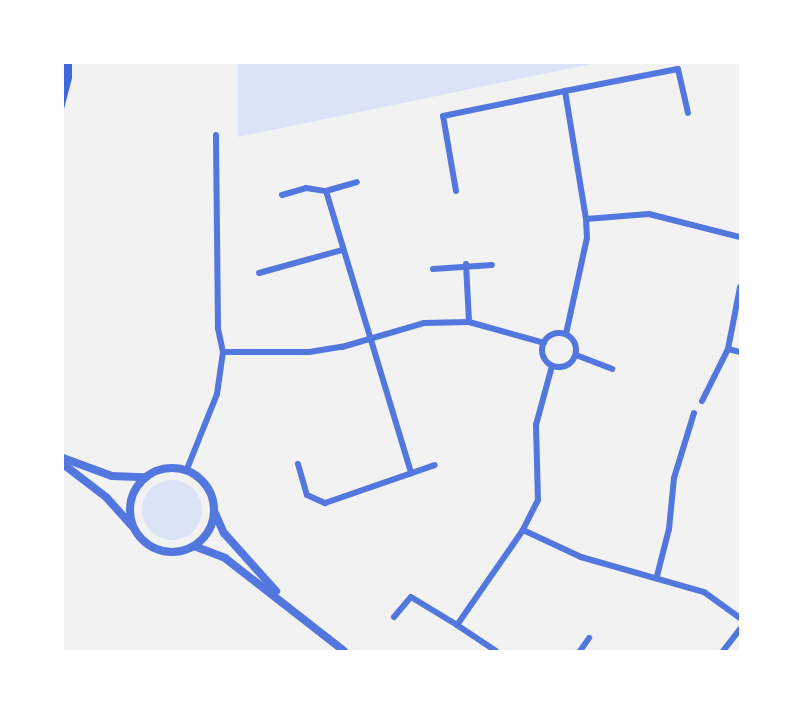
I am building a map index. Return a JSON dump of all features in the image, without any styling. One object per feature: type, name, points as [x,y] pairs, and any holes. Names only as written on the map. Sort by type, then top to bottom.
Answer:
[{"type":"street","points":[[456,191],[443,116],[678,69],[688,113]]},
{"type":"street","points":[[564,91],[586,219],[587,238],[566,334]]},
{"type":"street","points":[[187,470],[217,394],[223,352],[218,328],[216,135]]},
{"type":"street","points":[[282,195],[306,188],[326,191],[357,182]]},
{"type":"street","points":[[326,191],[411,473]]},
{"type":"street","points":[[586,219],[650,214],[740,237]]},
{"type":"street","points":[[259,273],[342,250]]},
{"type":"street","points":[[466,264],[469,322]]},
{"type":"street","points":[[433,269],[466,264],[492,265]]},
{"type":"street","points":[[702,401],[728,349],[740,287]]},
{"type":"street","points":[[223,352],[309,352],[370,339],[424,323],[469,322],[544,343]]},
{"type":"street","points":[[554,333],[566,334],[575,342],[576,355],[565,366],[552,366],[543,356],[544,343],[554,333]]},
{"type":"street","points":[[728,349],[740,352]]},
{"type":"street","points":[[576,355],[612,369]]},
{"type":"street","points":[[457,625],[523,530],[538,500],[536,425],[552,366]]},
{"type":"street","points":[[657,576],[669,529],[674,478],[694,413]]},
{"type":"street","points":[[63,458],[112,476],[145,477]]},
{"type":"street","points":[[63,464],[106,497],[145,542],[159,550],[181,551],[194,546],[211,528],[214,511]]},
{"type":"street","points":[[298,464],[308,495],[325,503],[435,465]]},
{"type":"street","points":[[133,527],[132,496],[145,477],[162,468],[187,470],[207,487],[224,533],[291,608]]},
{"type":"street","points":[[523,530],[581,557],[657,576],[704,592],[740,618]]},
{"type":"street","points":[[194,546],[225,558],[344,651]]},
{"type":"street","points":[[394,617],[411,597],[495,651]]},
{"type":"street","points":[[723,651],[740,629]]},
{"type":"street","points":[[580,651],[589,638]]},
{"type":"shaded area","points":[[238,63],[596,63],[238,137]]},
{"type":"shaded area","points":[[172,480],[189,485],[197,493],[202,510],[197,527],[189,535],[172,540],[155,535],[147,527],[142,510],[147,493],[155,485]]},
{"type":"building","points":[[63,63],[72,63],[72,78],[63,113]]}]
